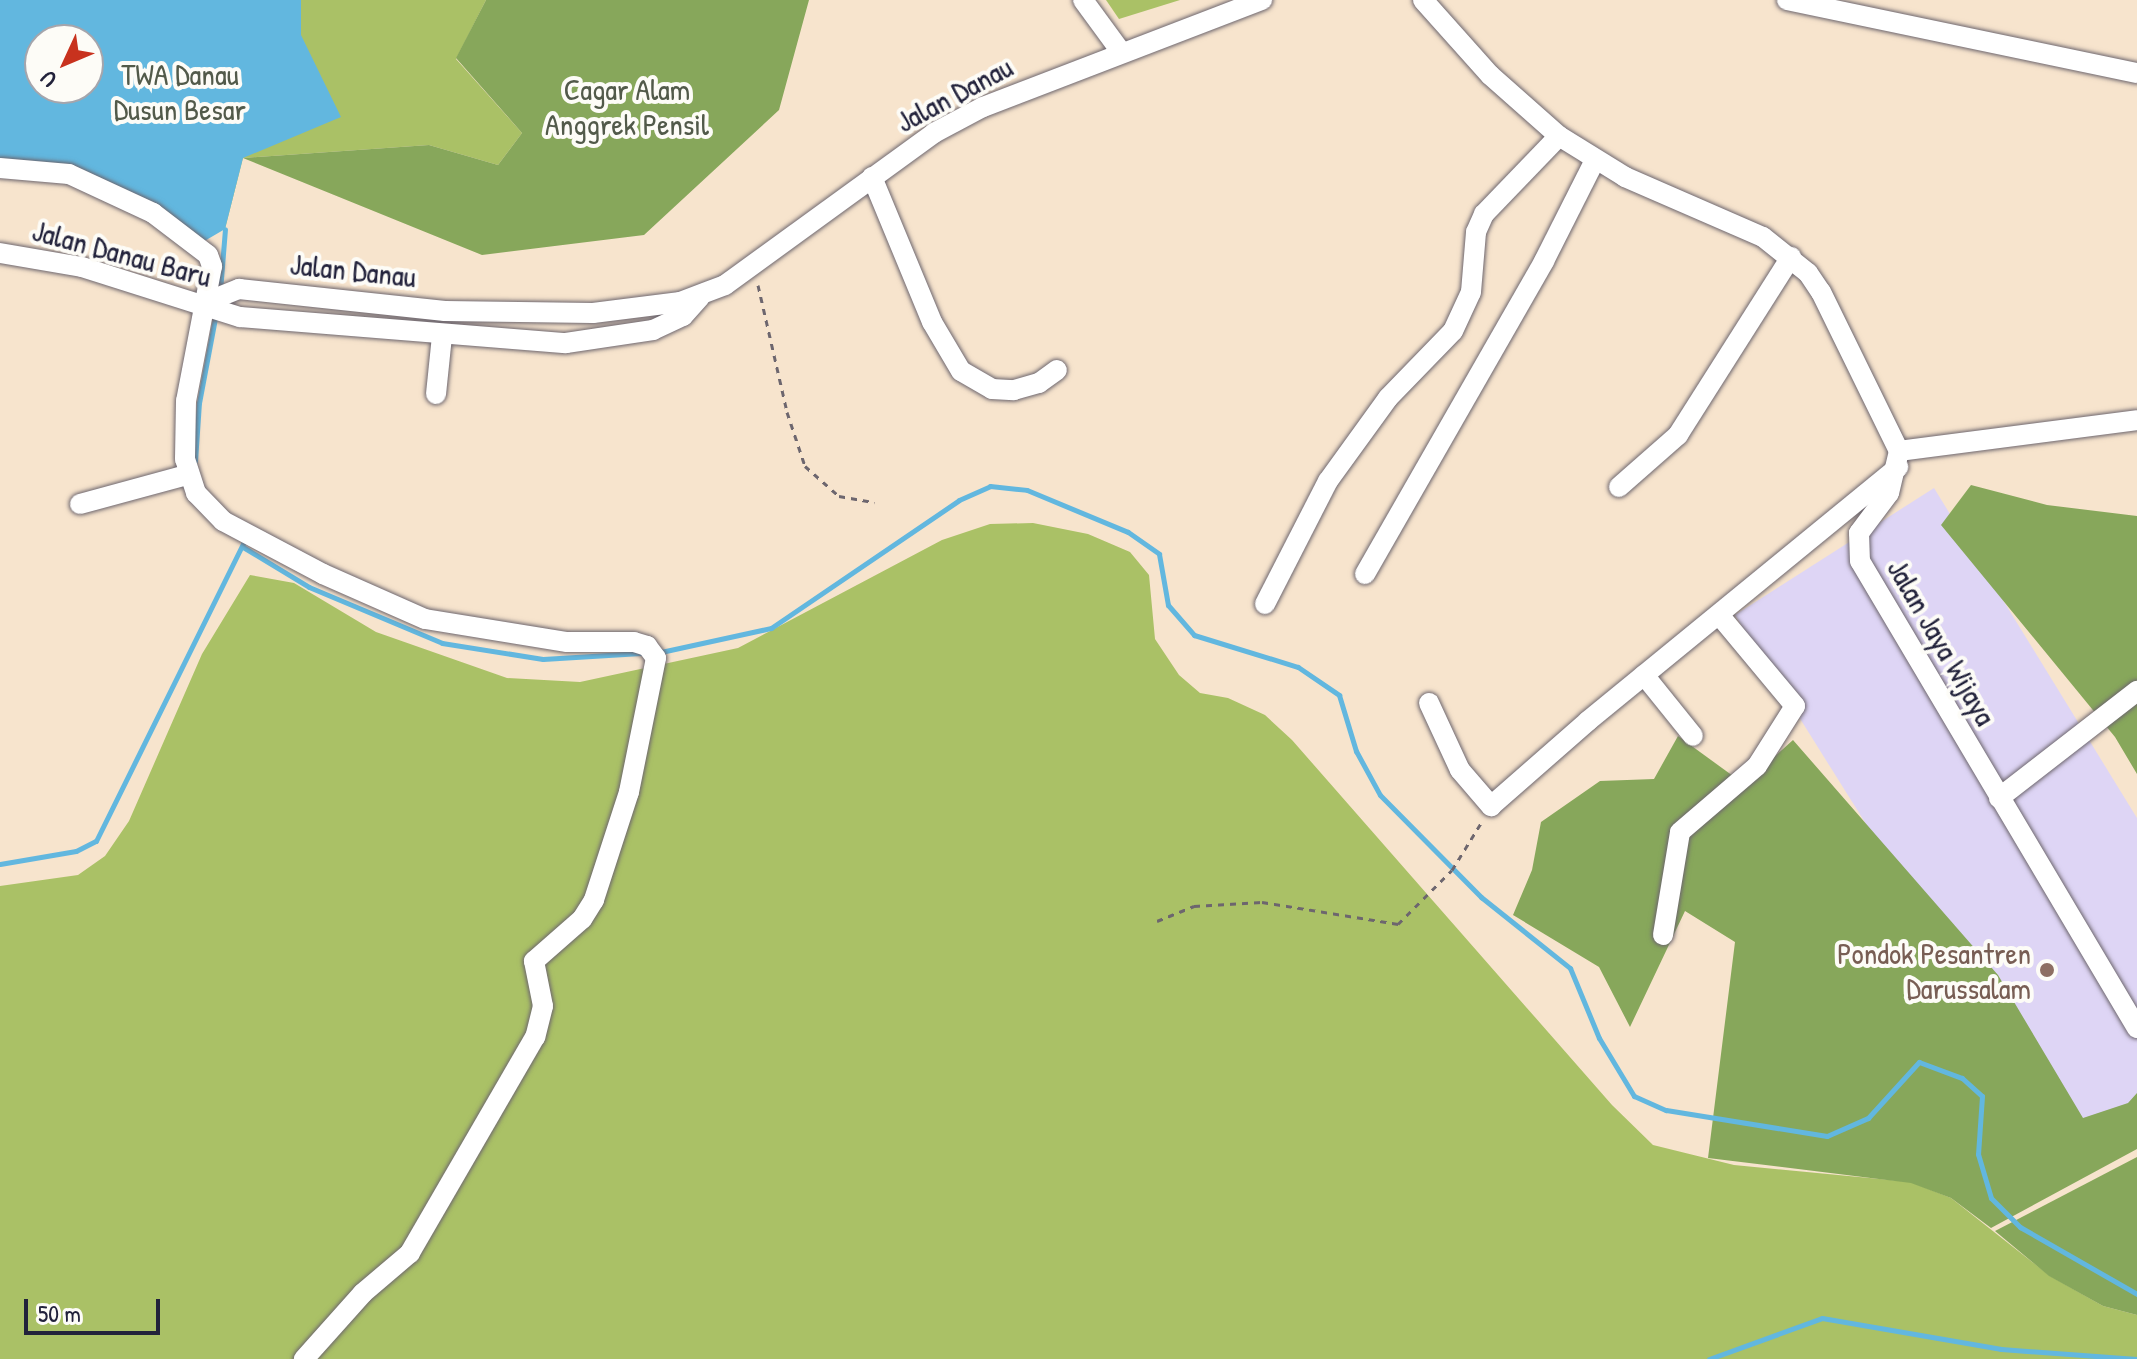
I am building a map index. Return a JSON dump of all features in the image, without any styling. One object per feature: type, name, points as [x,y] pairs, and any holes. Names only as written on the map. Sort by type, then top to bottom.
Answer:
[{"type":"street","points":[[1083,0],[1121,52]]},
{"type":"street","name":"Jalan Danau","points":[[217,304],[239,289],[445,311],[593,313],[651,307],[703,294],[754,265],[872,177],[983,107],[1262,0]]},
{"type":"street","points":[[1423,0],[1490,75],[1559,136],[1595,160],[1763,237],[1791,257],[1821,292],[1898,459]]},
{"type":"street","points":[[1787,0],[2137,73]]},
{"type":"street","points":[[1265,604],[1328,481],[1388,398],[1458,322],[1471,292],[1476,232],[1484,214],[1559,136]]},
{"type":"street","points":[[1365,574],[1544,261],[1595,160]]},
{"type":"street","points":[[0,168],[69,174],[142,207],[202,251],[212,266],[217,304],[186,401],[187,475],[210,509],[246,536],[425,619],[567,642],[634,642],[647,646],[657,665],[629,792],[594,900],[582,919],[534,961],[543,1006],[535,1037],[410,1253],[363,1293],[304,1359]]},
{"type":"street","points":[[872,177],[932,322],[961,371],[992,389],[1014,390],[1039,383],[1057,370]]},
{"type":"street","name":"Jalan Danau Baru","points":[[0,253],[82,267],[217,304]]},
{"type":"street","points":[[1619,487],[1678,435],[1791,257]]},
{"type":"street","name":"Jalan Danau","points":[[217,304],[442,336],[593,341],[653,330],[683,316],[703,294]]},
{"type":"street","points":[[436,394],[442,336]]},
{"type":"street","points":[[1429,703],[1460,770],[1491,806],[1644,675],[1720,616],[1898,459],[2137,420]]},
{"type":"street","name":"Jalan Jaya Wijaya","points":[[1898,459],[1889,493],[1859,533],[1860,561],[2137,1028]]},
{"type":"street","points":[[80,504],[187,475]]},
{"type":"street","points":[[1663,935],[1680,832],[1757,766],[1795,706],[1720,616]]},
{"type":"street","points":[[1644,675],[1693,736]]},
{"type":"street","points":[[1999,798],[2137,691]]},
{"type":"path","points":[[754,265],[787,412],[805,466],[839,496],[874,502]]},
{"type":"path","points":[[1157,921],[1194,906],[1262,902],[1398,924],[1452,870],[1491,806]]},
{"type":"shaded area","name":"Pondok Pesantren Darussalam","points":[[1934,488],[2137,818],[2137,1121],[2076,1159],[1735,615]]},
{"type":"green space","name":"TWA Danau Dusun Besar","points":[[0,0],[486,0],[456,59],[522,133],[498,165],[429,145],[243,158],[225,229],[69,174],[41,104],[104,104],[104,24],[24,24],[24,61]]},
{"type":"green space","name":"Cagar Alam Anggrek Pensil","points":[[486,0],[809,0],[779,110],[644,235],[482,255],[243,158],[429,145],[498,165],[522,133],[456,58]]},
{"type":"green space","points":[[1106,0],[1180,0],[1119,19]]},
{"type":"green space","points":[[1971,485],[2047,505],[2137,516],[2137,774],[2115,737],[1941,525]]},
{"type":"green space","points":[[1033,523],[1088,534],[1130,552],[1149,575],[1155,639],[1179,675],[1200,693],[1228,698],[1265,715],[1292,740],[1612,1105],[1653,1145],[1734,1165],[1911,1182],[1951,1198],[2050,1276],[2103,1306],[2137,1315],[2137,1359],[0,1359],[0,886],[78,875],[105,856],[129,821],[202,654],[250,575],[294,583],[376,632],[507,678],[580,682],[738,648],[942,540],[990,524]]},
{"type":"green space","points":[[1678,736],[1744,784],[1793,740],[1998,975],[2083,1118],[2128,1103],[2137,1093],[2137,1149],[1991,1228],[1951,1198],[1911,1183],[1708,1158],[1735,942],[1685,911],[1630,1027],[1599,967],[1513,915],[1532,870],[1541,822],[1600,781],[1654,779]]},
{"type":"green space","points":[[2137,1157],[2137,1315],[2103,1306],[2049,1276],[1995,1231]]},
{"type":"water","name":"TWA Danau Dusun Besar","points":[[0,0],[301,0],[301,35],[341,117],[243,158],[225,229],[196,246],[69,174],[0,168]]},
{"type":"waterway","points":[[220,291],[225,229]]},
{"type":"waterway","points":[[195,461],[199,403],[216,313]]},
{"type":"waterway","points":[[661,652],[771,628],[959,500],[990,486],[1027,490],[1128,532],[1159,554],[1168,605],[1194,635],[1298,667],[1339,695],[1356,751],[1380,795],[1481,897],[1570,968],[1599,1038],[1634,1096],[1666,1110],[1827,1136],[1868,1118],[1919,1062],[1962,1078],[1982,1096],[1978,1154],[1991,1198],[2020,1227],[2137,1294]]},
{"type":"waterway","points":[[0,864],[76,851],[96,841],[246,538]]},
{"type":"waterway","points":[[243,547],[309,587],[442,643],[543,659],[641,653]]},
{"type":"waterway","points":[[1709,1359],[1822,1318],[2001,1349],[2137,1359]]},
{"type":"place","name":"Pondok Pesantren Darussalam","points":[[2047,970]]}]
